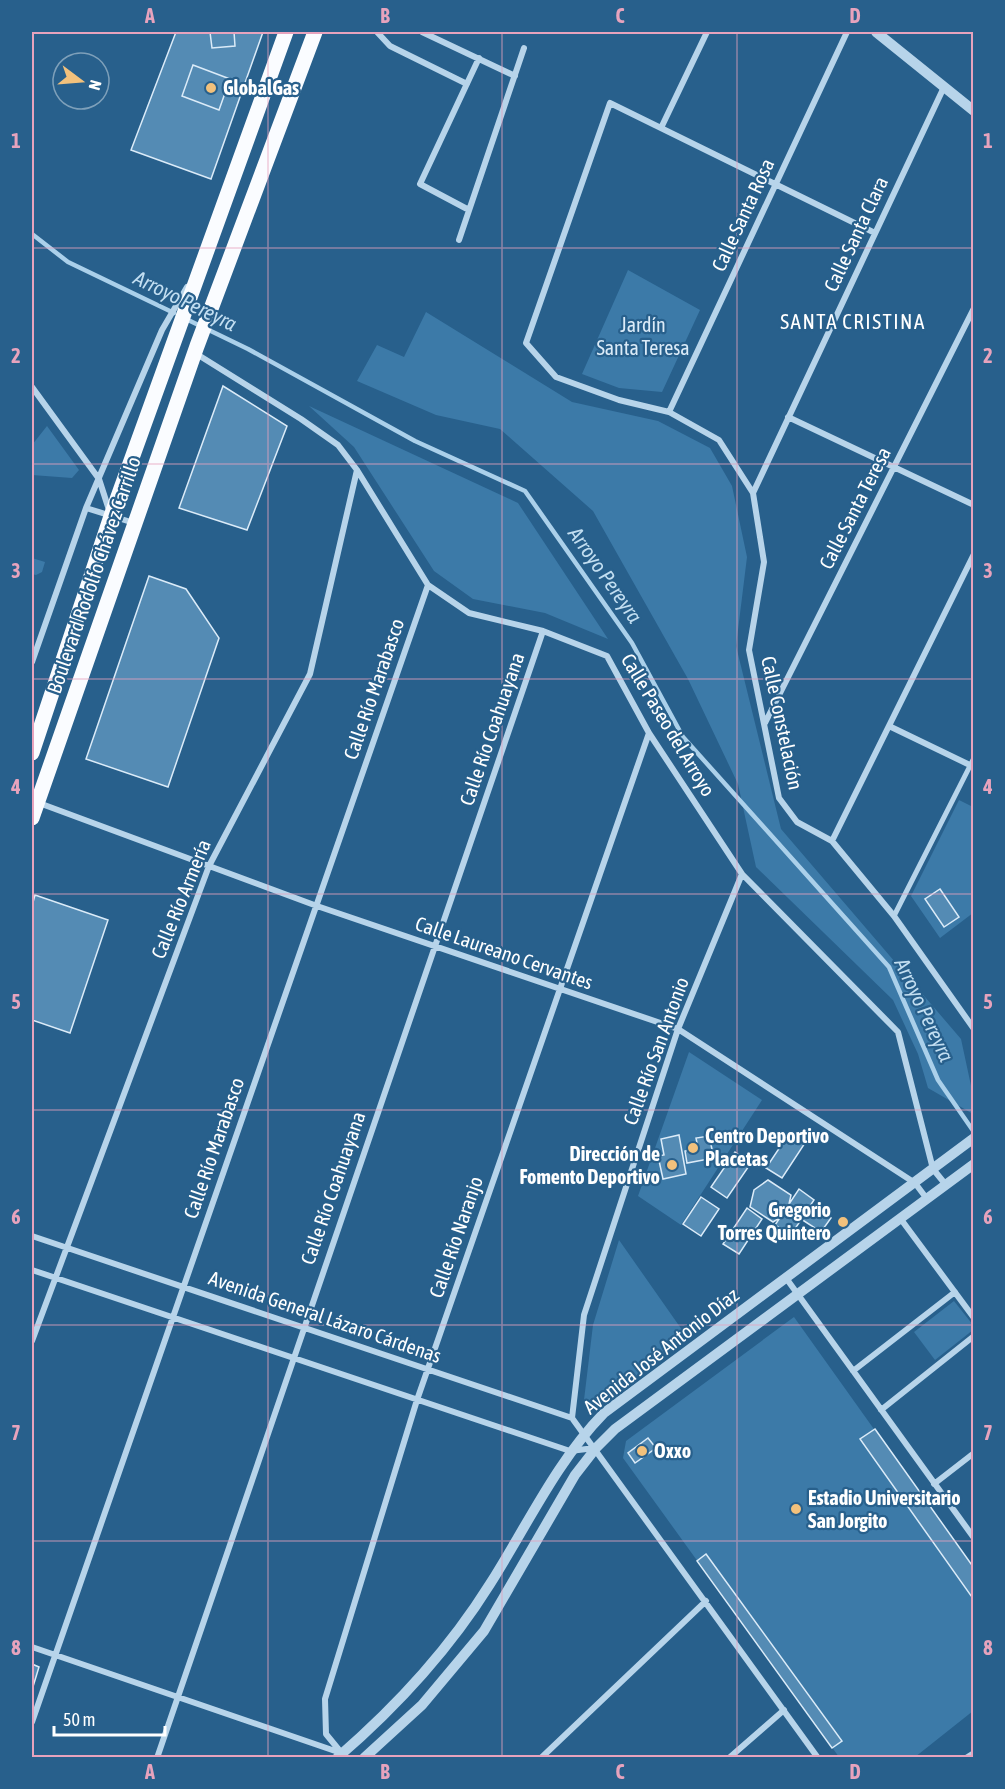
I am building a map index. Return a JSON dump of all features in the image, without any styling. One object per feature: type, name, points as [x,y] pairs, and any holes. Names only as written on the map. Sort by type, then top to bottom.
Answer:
[{"type":"main road","points":[[191,286],[205,255],[286,32]]},
{"type":"main road","name":"Boulevard Rodolfo Chávez Carrillo","points":[[32,818],[196,349],[315,32]]},
{"type":"main road","name":"Boulevard Rodolfo Chávez Carrillo","points":[[32,753],[111,516],[177,338],[191,286]]},
{"type":"street","points":[[377,32],[390,46],[467,84]]},
{"type":"street","points":[[422,32],[515,76]]},
{"type":"street","points":[[707,32],[661,128],[875,233]]},
{"type":"street","name":"Calle Santa Rosa","points":[[669,412],[847,32]]},
{"type":"street","points":[[876,32],[974,111]]},
{"type":"street","points":[[459,240],[524,48]]},
{"type":"street","points":[[469,210],[420,184],[479,58]]},
{"type":"street","name":"Calle Santa Clara","points":[[753,493],[944,87]]},
{"type":"street","name":"Calle Constelación","points":[[661,128],[610,103],[526,343],[556,377],[619,400],[669,412],[719,440],[753,493],[764,562],[749,650],[779,798],[797,822],[832,841],[894,916],[974,1029]]},
{"type":"street","points":[[32,662],[86,508],[162,330],[191,286]]},
{"type":"street","name":"Calle Santa Teresa","points":[[765,723],[974,308]]},
{"type":"street","name":"Calle Paseo del Arroyo","points":[[196,349],[338,445],[357,470],[428,585],[469,613],[543,631],[607,656],[650,733],[742,874],[898,1032],[933,1168],[946,1185]]},
{"type":"street","points":[[32,387],[99,479],[111,516]]},
{"type":"street","points":[[788,417],[974,506]]},
{"type":"street","name":"Calle Río Armería","points":[[32,1341],[64,1247],[209,866],[310,674],[357,470]]},
{"type":"street","points":[[86,508],[135,524]]},
{"type":"street","points":[[832,841],[974,554]]},
{"type":"street","name":"Calle Río Marabasco","points":[[32,1722],[428,585]]},
{"type":"street","name":"Calle Río Coahuayana","points":[[157,1758],[292,1358],[543,631]]},
{"type":"street","points":[[889,726],[972,766]]},
{"type":"street","name":"Calle Río Naranjo","points":[[341,1756],[326,1734],[325,1699],[417,1400],[650,733]]},
{"type":"street","points":[[894,916],[972,766],[974,758]]},
{"type":"street","name":"Calle Laureano Cervantes","points":[[37,802],[317,906],[560,991],[678,1029],[915,1183],[927,1199]]},
{"type":"street","name":"Calle Río San Antonio","points":[[572,1418],[584,1315],[678,1029],[742,874]]},
{"type":"street","name":"Avenida José Antonio Díaz","points":[[341,1756],[406,1693],[464,1621],[489,1586],[570,1451],[604,1413],[974,1138]]},
{"type":"street","name":"Avenida José Antonio Díaz","points":[[364,1758],[422,1705],[484,1631],[575,1475],[596,1448],[615,1429],[973,1164]]},
{"type":"street","points":[[900,1218],[974,1318]]},
{"type":"street","name":"Avenida General Lázaro Cárdenas","points":[[32,1236],[572,1418]]},
{"type":"street","points":[[32,1270],[570,1451],[596,1448]]},
{"type":"street","points":[[786,1278],[974,1538]]},
{"type":"street","points":[[853,1371],[955,1292]]},
{"type":"street","points":[[881,1410],[974,1336]]},
{"type":"street","points":[[572,1418],[596,1448],[818,1758]]},
{"type":"street","points":[[934,1484],[974,1453]]},
{"type":"street","points":[[542,1758],[706,1601]]},
{"type":"street","points":[[32,1647],[341,1756]]},
{"type":"street","points":[[729,1758],[784,1710]]},
{"type":"street","points":[[966,1758],[974,1752]]},
{"type":"green space","name":"Jardín Santa Teresa","points":[[628,270],[700,310],[662,392],[619,388],[582,374]]},
{"type":"green space","points":[[426,312],[572,402],[658,421],[710,448],[732,486],[747,557],[736,646],[781,829],[961,1039],[973,1095],[973,1114],[928,1088],[918,1054],[893,1000],[756,867],[738,784],[688,679],[593,511],[500,429],[436,415],[357,381],[377,345],[404,357]]},
{"type":"green space","points":[[309,406],[518,503],[608,639],[545,613],[473,599],[434,571],[354,447]]},
{"type":"green space","points":[[47,426],[79,470],[72,478],[32,475],[32,445]]},
{"type":"green space","points":[[32,558],[45,562],[42,572],[36,575],[32,574]]},
{"type":"green space","points":[[959,800],[973,807],[973,913],[940,938],[911,896]]},
{"type":"green space","name":"Centro Deportivo Placetas","points":[[689,1052],[762,1100],[681,1225],[638,1196]]},
{"type":"green space","points":[[619,1240],[687,1337],[598,1405],[584,1400],[593,1325]]},
{"type":"green space","points":[[954,1301],[973,1325],[973,1330],[935,1360],[914,1332]]},
{"type":"green space","name":"Estadio Universitario San Jorgito","points":[[794,1317],[973,1568],[973,1711],[915,1757],[839,1757],[623,1458],[626,1441]]},
{"type":"building","points":[[176,32],[263,32],[211,179],[131,150]]},
{"type":"building","points":[[210,32],[234,32],[235,46],[212,48]]},
{"type":"building","points":[[193,65],[230,79],[219,110],[182,96]]},
{"type":"building","points":[[223,386],[287,426],[247,530],[179,508]]},
{"type":"building","points":[[149,576],[186,589],[219,638],[168,787],[86,759]]},
{"type":"building","points":[[940,889],[959,917],[944,927],[925,899]]},
{"type":"building","points":[[35,895],[108,920],[70,1033],[32,1020],[32,906]]},
{"type":"building","points":[[790,1132],[805,1143],[782,1178],[766,1168]]},
{"type":"building","name":"Dirección de Fomento Deportivo","points":[[679,1135],[686,1174],[663,1179],[658,1156],[664,1155],[661,1139]]},
{"type":"building","points":[[709,1136],[714,1158],[687,1163],[685,1151],[698,1148],[696,1138]]},
{"type":"building","points":[[735,1152],[751,1163],[727,1198],[711,1187]]},
{"type":"building","points":[[768,1180],[791,1195],[787,1213],[773,1222],[750,1207],[754,1190]]},
{"type":"building","points":[[799,1189],[814,1200],[791,1235],[775,1225]]},
{"type":"building","points":[[701,1197],[719,1209],[701,1236],[683,1224]]},
{"type":"building","points":[[811,1205],[831,1218],[821,1232],[801,1219]]},
{"type":"building","points":[[747,1208],[762,1219],[739,1254],[723,1244]]},
{"type":"building","points":[[875,1429],[974,1568],[974,1600],[860,1439]]},
{"type":"building","name":"Oxxo","points":[[648,1438],[656,1448],[635,1463],[628,1453]]},
{"type":"building","points":[[706,1554],[842,1741],[832,1748],[697,1561]]},
{"type":"building","points":[[32,1664],[39,1667],[32,1690]]},
{"type":"waterway","name":"Arroyo Pereyra","points":[[32,234],[68,262],[174,313]]},
{"type":"waterway","name":"Arroyo Pereyra","points":[[184,318],[248,349],[415,441],[525,491],[632,643],[683,737],[889,967],[938,1080],[974,1132]]},
{"type":"place","name":"GlobalGas","points":[[211,88]]},
{"type":"place","name":"Centro Deportivo Placetas","points":[[693,1148]]},
{"type":"place","name":"Dirección de Fomento Deportivo","points":[[672,1165]]},
{"type":"place","name":"Gregorio Torres Quintero","points":[[843,1222]]},
{"type":"place","name":"Oxxo","points":[[642,1451]]},
{"type":"place","name":"Estadio Universitario San Jorgito","points":[[796,1509]]},
{"type":"district","name":"SANTA CRISTINA","points":[[853,322]]}]
